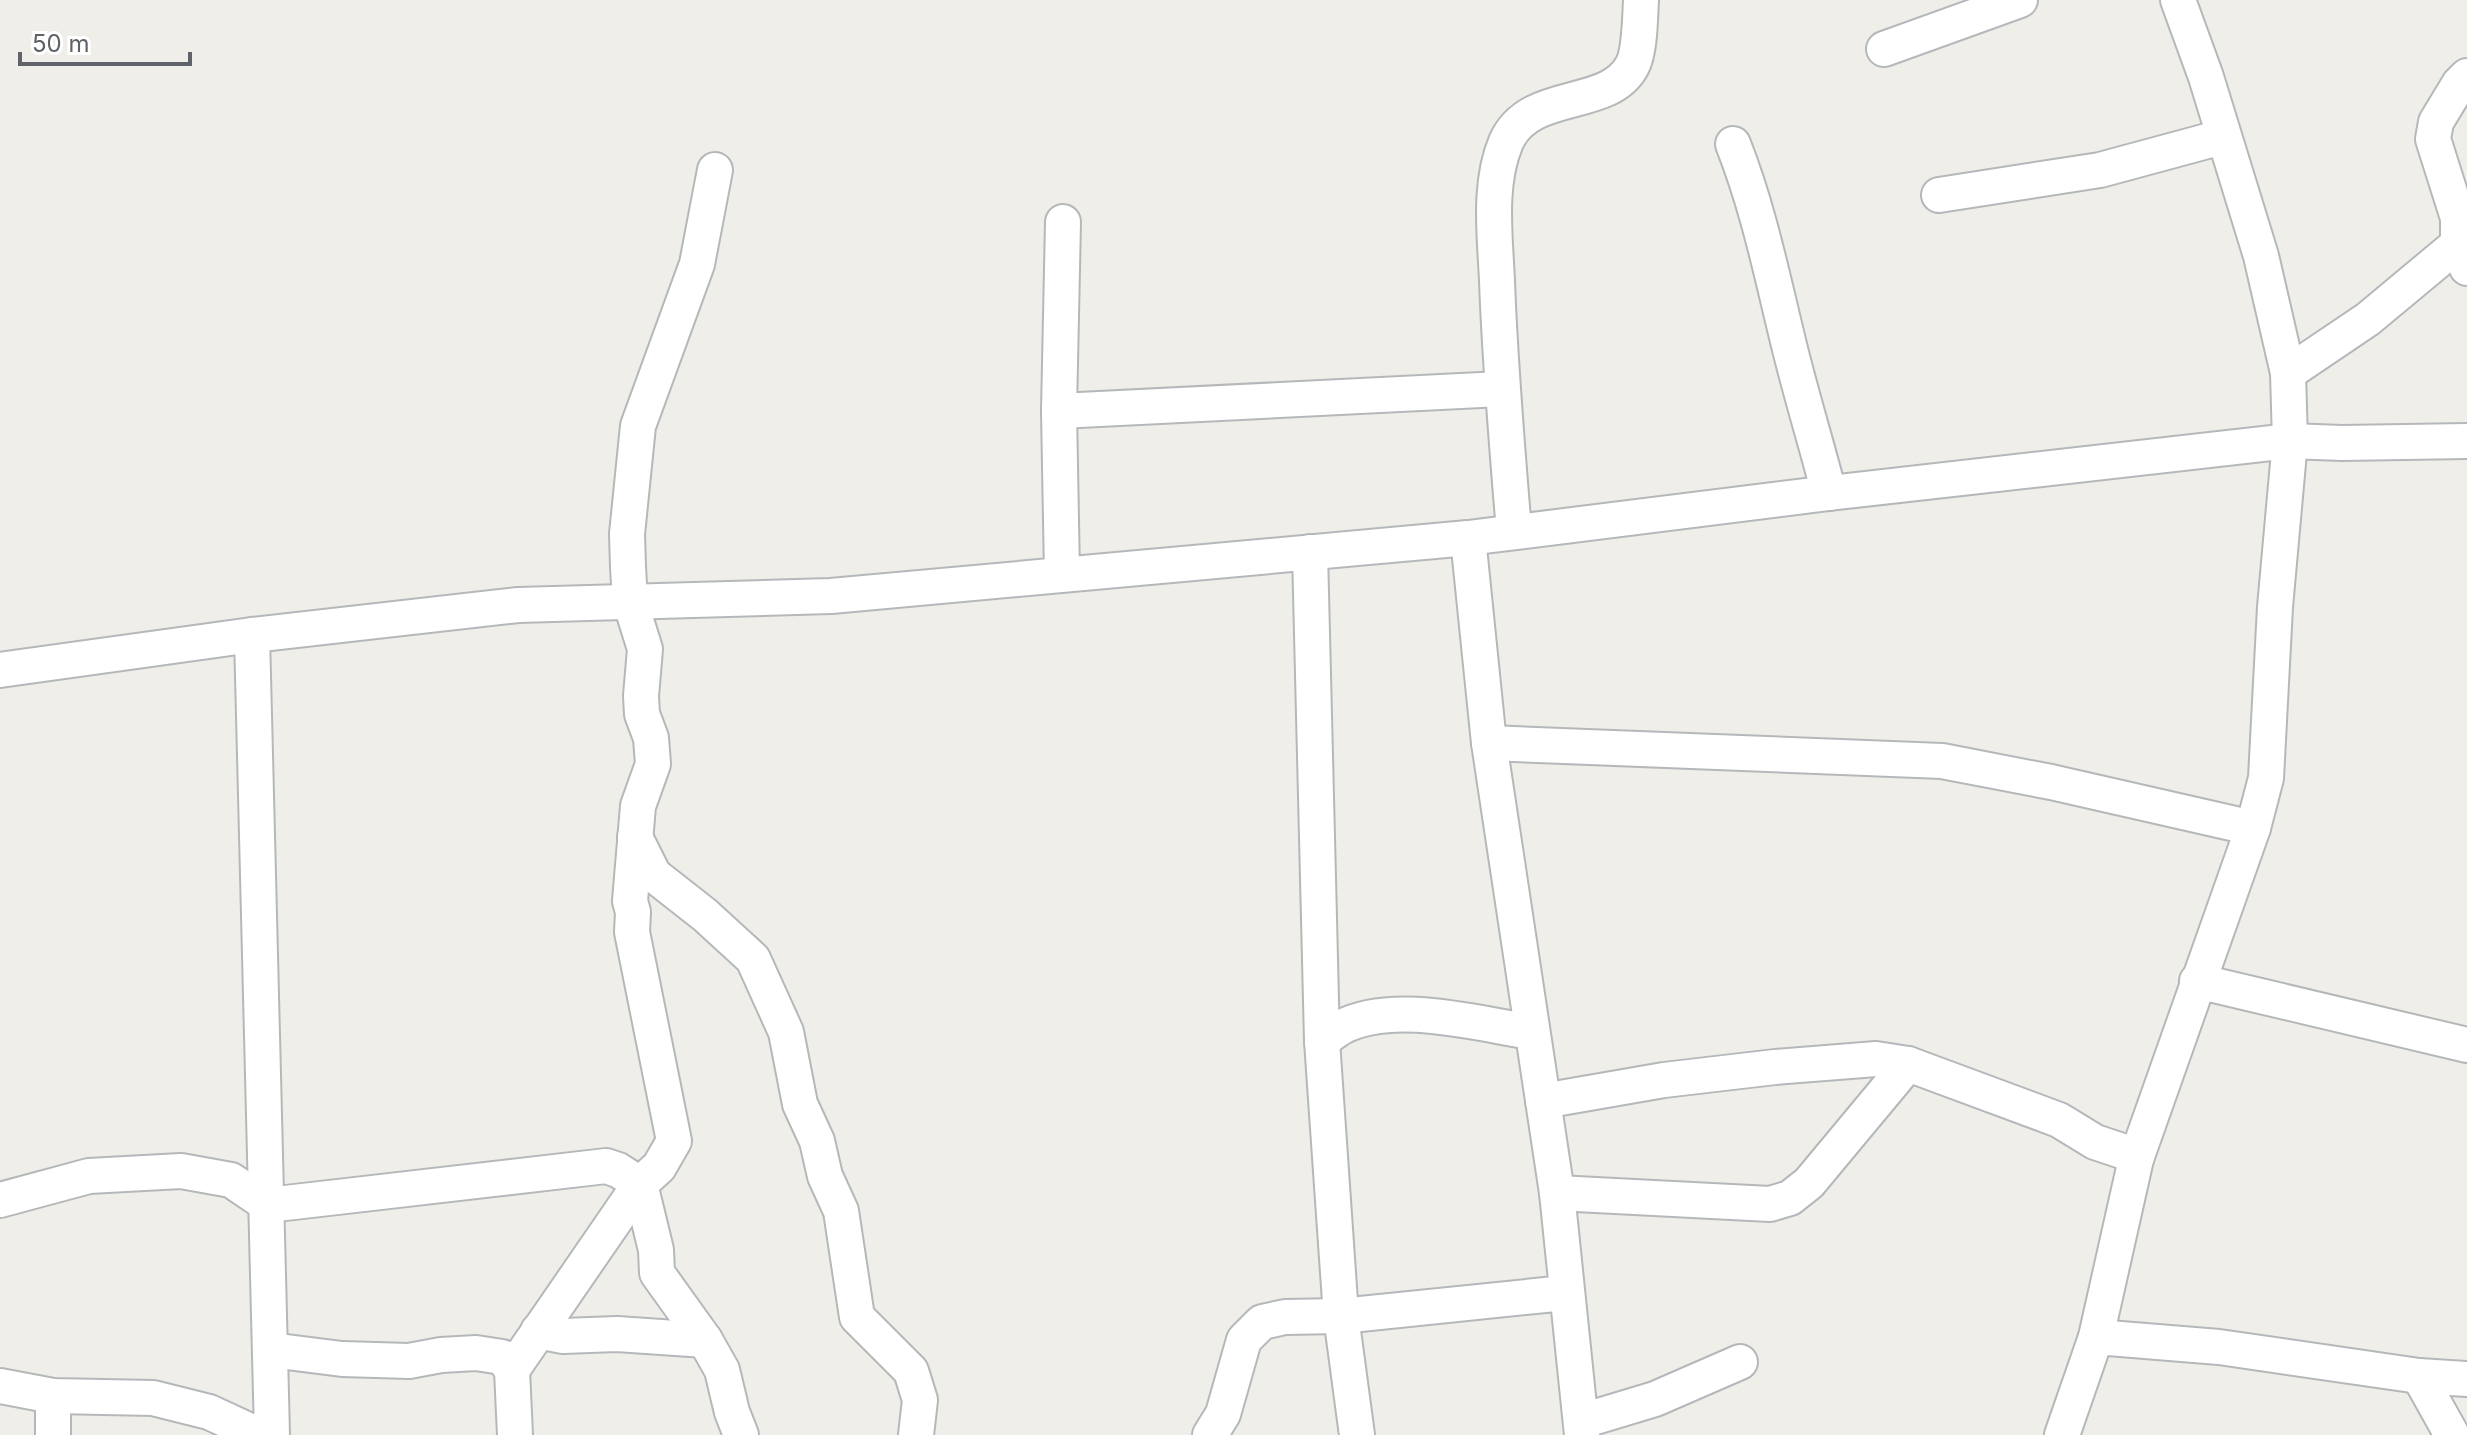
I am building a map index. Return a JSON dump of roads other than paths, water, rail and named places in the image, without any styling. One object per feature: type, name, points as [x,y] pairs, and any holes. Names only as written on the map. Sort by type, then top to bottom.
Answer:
[{"type":"street","points":[[1514,531],[1501,389],[1495,217],[1497,172],[1507,140],[1527,115],[1612,87],[1632,66],[1641,0]]},
{"type":"street","points":[[1884,49],[2020,0]]},
{"type":"street","points":[[2062,1435],[2096,1337],[2136,1159],[2253,828],[2266,778],[2275,607],[2290,441],[2288,373],[2261,256],[2206,77],[2178,0]]},
{"type":"street","points":[[2288,373],[2463,256],[2458,218],[2433,139],[2436,122],[2467,76]]},
{"type":"street","points":[[1939,195],[2100,170],[2222,137]]},
{"type":"street","points":[[1733,144],[1765,238],[1789,344],[1829,493]]},
{"type":"street","points":[[512,1370],[640,1184],[659,1167],[674,1141],[632,932],[630,901],[638,806],[653,764],[651,738],[642,714],[645,649],[630,601],[627,534],[638,426],[697,264],[715,170]]},
{"type":"street","points":[[1062,574],[1059,411],[1063,222]]},
{"type":"street","points":[[1059,411],[1501,389]]},
{"type":"street","points":[[0,670],[252,635],[518,605],[831,596],[1468,538],[2290,441],[2467,441]]},
{"type":"street","points":[[1468,538],[1489,743],[1557,1193],[1565,1293],[1582,1428],[1740,1362]]},
{"type":"street","points":[[1310,552],[1322,1041],[1341,1316],[1357,1435]]},
{"type":"street","points":[[252,635],[272,1435]]},
{"type":"street","points":[[1489,743],[1942,761],[2051,782],[2253,828]]},
{"type":"street","points":[[635,837],[654,875],[705,915],[753,959],[786,1032],[800,1104],[817,1141],[825,1176],[841,1211],[857,1317],[911,1371],[920,1400],[916,1435]]},
{"type":"street","points":[[2197,981],[2467,1045]]},
{"type":"street","points":[[1322,1041],[1342,1027],[1383,1016],[1425,1015],[1532,1032]]},
{"type":"street","points":[[1543,1101],[1664,1080],[1876,1059],[1908,1064],[2059,1120],[2095,1142],[2136,1159]]},
{"type":"street","points":[[1557,1193],[1770,1204],[1790,1198],[1809,1183],[1908,1064]]},
{"type":"street","points":[[0,1200],[89,1176],[181,1171],[231,1180],[268,1205],[606,1166],[640,1184],[656,1250],[657,1273],[705,1340],[722,1370],[741,1435]]},
{"type":"street","points":[[1210,1435],[1223,1414],[1244,1340],[1262,1322],[1285,1317],[1341,1316],[1565,1293]]},
{"type":"street","points":[[538,1331],[572,1336],[631,1334],[705,1340]]},
{"type":"street","points":[[2096,1337],[2219,1347],[2419,1376],[2467,1379]]},
{"type":"street","points":[[271,1350],[342,1359],[409,1361],[476,1353],[502,1357],[512,1370],[515,1435]]},
{"type":"street","points":[[2419,1376],[2452,1435]]},
{"type":"street","points":[[0,1386],[53,1396],[153,1398],[209,1412],[259,1435]]},
{"type":"street","points":[[53,1396],[53,1435]]}]
